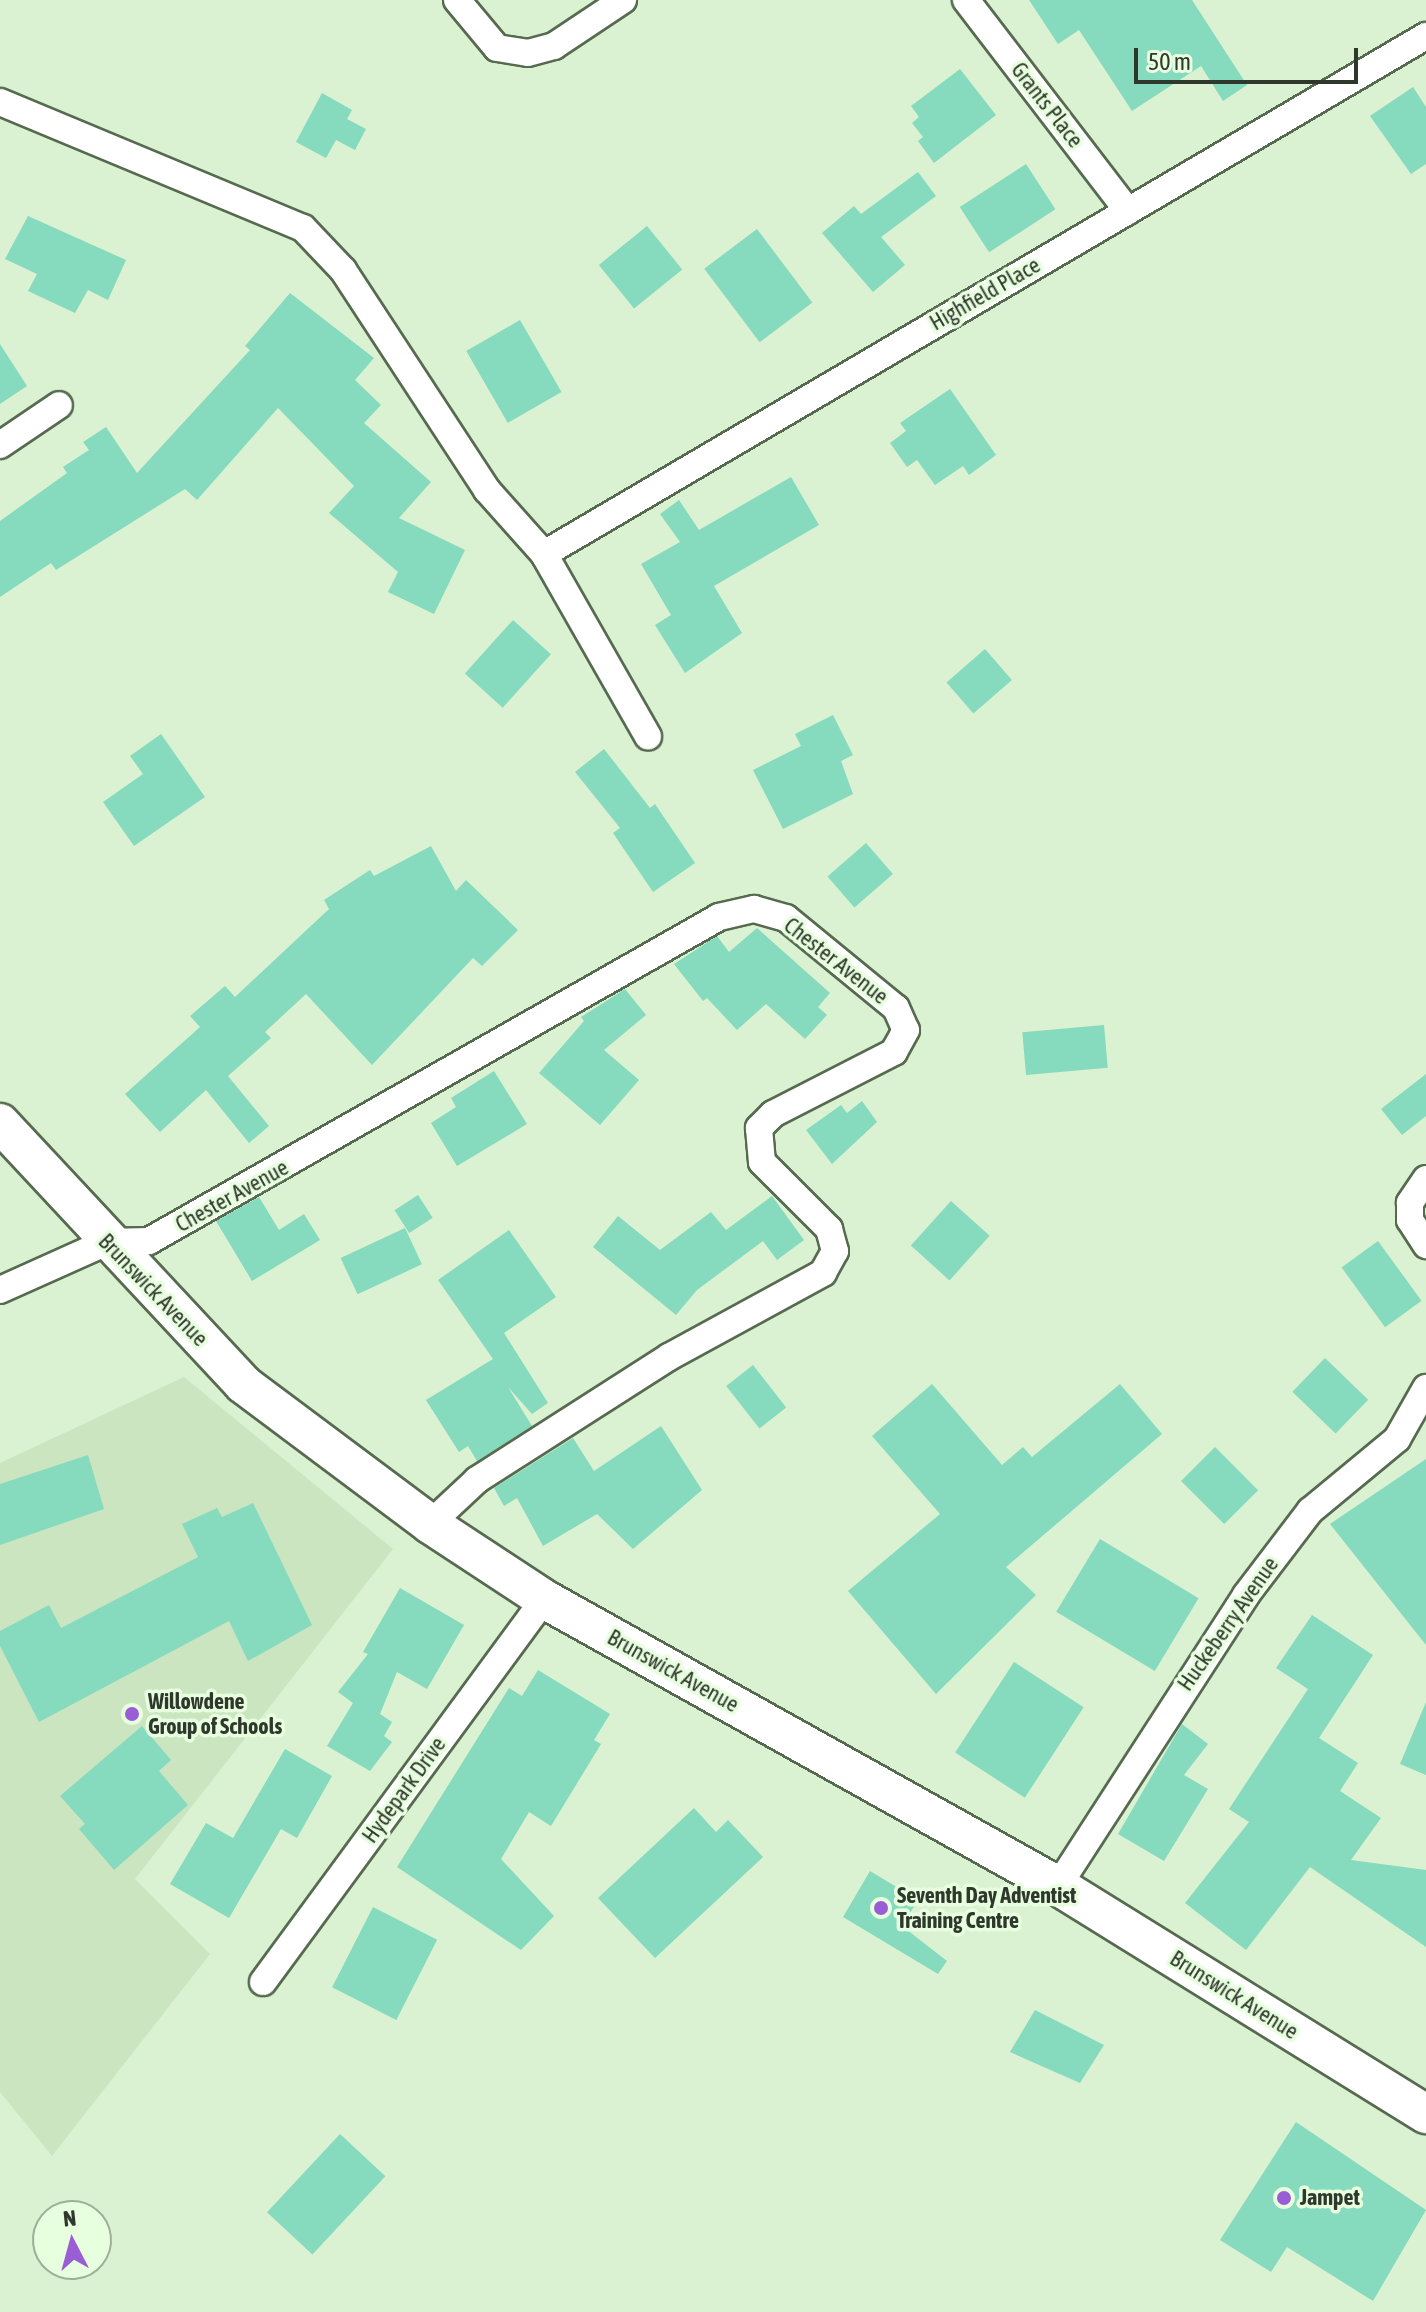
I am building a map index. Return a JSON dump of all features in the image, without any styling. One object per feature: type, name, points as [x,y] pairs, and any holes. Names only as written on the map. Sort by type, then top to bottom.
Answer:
[{"type":"main road","name":"Brunswick Avenue","points":[[0,1123],[107,1242],[243,1384],[430,1524],[544,1599],[1058,1886],[1426,2114]]},
{"type":"street","points":[[457,0],[497,48],[528,53],[554,46],[623,0]]},
{"type":"street","name":"Grants Place","points":[[966,0],[1128,211]]},
{"type":"street","name":"Highfield Place","points":[[544,554],[1426,36]]},
{"type":"street","points":[[0,102],[303,228],[343,270],[487,490],[544,554],[648,736]]},
{"type":"street","points":[[0,445],[59,405]]},
{"type":"street","name":"Chester Avenue","points":[[107,1242],[149,1241],[719,917],[754,909],[786,918],[896,1008],[906,1030],[894,1052],[773,1114],[759,1128],[762,1162],[829,1229],[835,1251],[823,1273],[669,1357],[502,1463],[430,1524]]},
{"type":"street","points":[[1426,1179],[1410,1203],[1410,1220],[1426,1245]]},
{"type":"street","points":[[0,1290],[107,1242]]},
{"type":"street","name":"Huckeberry Avenue","points":[[1058,1886],[1246,1595],[1310,1511],[1397,1439],[1426,1388]]},
{"type":"street","name":"Hydepark Drive","points":[[263,1982],[544,1599]]},
{"type":"shaded area","name":"Willowdene Group of Schools","points":[[184,1377],[393,1549],[135,1879],[210,1954],[52,2156],[0,2092],[0,1463]]},
{"type":"building","points":[[1029,0],[1192,0],[1247,85],[1223,101],[1201,66],[1132,111],[1079,30],[1058,44]]},
{"type":"building","points":[[960,69],[996,115],[934,163],[918,141],[923,137],[912,123],[919,117],[911,106]]},
{"type":"building","points":[[1413,87],[1426,107],[1426,164],[1411,174],[1370,116]]},
{"type":"building","points":[[322,93],[352,110],[347,119],[366,129],[355,150],[336,140],[326,158],[296,142]]},
{"type":"building","points":[[1026,164],[1055,209],[989,252],[960,207]]},
{"type":"building","points":[[918,172],[936,196],[881,237],[905,265],[873,292],[822,233],[854,206],[861,214]]},
{"type":"building","points":[[28,216],[126,260],[108,300],[88,290],[75,313],[28,291],[37,274],[5,259]]},
{"type":"building","points":[[647,226],[682,270],[634,309],[599,265]]},
{"type":"building","points":[[757,229],[812,302],[760,342],[704,269]]},
{"type":"building","points":[[290,293],[374,358],[355,380],[381,405],[364,423],[431,482],[399,518],[465,550],[434,614],[388,592],[398,572],[329,513],[354,486],[278,408],[197,500],[185,489],[56,570],[51,563],[0,597],[0,521],[67,473],[63,467],[89,450],[83,442],[106,427],[137,473],[250,350],[245,346]]},
{"type":"building","points":[[520,320],[562,392],[508,423],[466,351]]},
{"type":"building","points":[[0,344],[27,386],[0,404]]},
{"type":"building","points":[[950,389],[996,455],[969,475],[963,466],[935,485],[917,460],[907,467],[890,443],[906,431],[900,423]]},
{"type":"building","points":[[791,477],[819,525],[714,586],[742,633],[685,673],[655,625],[671,615],[641,564],[680,542],[660,514],[679,500],[699,530]]},
{"type":"building","points":[[513,620],[551,654],[503,708],[465,674]]},
{"type":"building","points":[[985,649],[1012,680],[973,713],[947,682]]},
{"type":"building","points":[[833,715],[853,755],[841,761],[853,794],[783,829],[753,770],[801,746],[795,734]]},
{"type":"building","points":[[161,734],[205,797],[134,846],[103,802],[143,774],[130,756]]},
{"type":"building","points":[[604,749],[650,808],[655,804],[695,863],[653,892],[613,833],[620,828],[575,772]]},
{"type":"building","points":[[866,843],[893,874],[854,907],[828,876]]},
{"type":"building","points":[[431,846],[456,891],[466,880],[518,930],[482,966],[473,958],[372,1065],[306,994],[265,1032],[271,1038],[228,1076],[269,1126],[249,1143],[206,1090],[160,1132],[125,1094],[200,1027],[190,1016],[225,986],[235,997],[329,909],[324,900],[370,870],[374,876]]},
{"type":"building","points":[[757,928],[830,993],[818,1007],[827,1015],[805,1039],[766,1004],[737,1030],[707,998],[703,1001],[674,964],[717,936],[729,952]]},
{"type":"building","points":[[625,989],[646,1015],[604,1050],[639,1080],[600,1125],[539,1073],[584,1021],[581,1017]]},
{"type":"building","points":[[1104,1025],[1108,1068],[1026,1075],[1022,1032]]},
{"type":"building","points":[[494,1071],[527,1124],[457,1166],[431,1123],[456,1107],[451,1098]]},
{"type":"building","points":[[1426,1074],[1426,1116],[1402,1135],[1381,1109]]},
{"type":"building","points":[[862,1101],[877,1122],[832,1164],[806,1130],[841,1105],[847,1113]]},
{"type":"building","points":[[418,1195],[433,1218],[409,1233],[395,1210]]},
{"type":"building","points":[[772,1196],[804,1240],[777,1260],[763,1241],[697,1290],[676,1315],[593,1247],[618,1216],[660,1250],[711,1212],[726,1230]]},
{"type":"building","points":[[259,1197],[279,1230],[304,1214],[320,1240],[252,1281],[216,1221]]},
{"type":"building","points":[[951,1201],[990,1236],[949,1280],[911,1246]]},
{"type":"building","points":[[405,1228],[422,1264],[358,1294],[341,1258]]},
{"type":"building","points":[[509,1230],[556,1297],[504,1333],[548,1403],[532,1414],[508,1387],[532,1426],[477,1461],[468,1446],[459,1452],[426,1400],[493,1359],[438,1280]]},
{"type":"building","points":[[1378,1241],[1421,1301],[1385,1327],[1342,1267]]},
{"type":"building","points":[[1325,1358],[1368,1400],[1336,1433],[1292,1392]]},
{"type":"building","points":[[753,1365],[786,1408],[759,1428],[726,1386]]},
{"type":"building","points":[[932,1384],[1002,1465],[1023,1447],[1032,1457],[1120,1384],[1162,1434],[1006,1567],[1036,1595],[936,1694],[848,1591],[940,1514],[872,1436]]},
{"type":"building","points":[[661,1426],[702,1490],[633,1549],[597,1514],[543,1546],[517,1498],[504,1506],[494,1488],[573,1438],[594,1471]]},
{"type":"building","points":[[1215,1447],[1258,1490],[1224,1524],[1181,1481]]},
{"type":"building","points":[[88,1455],[104,1509],[0,1545],[0,1484]]},
{"type":"building","points":[[1426,1459],[1426,1645],[1330,1524]]},
{"type":"building","points":[[253,1503],[312,1625],[248,1661],[229,1621],[39,1722],[0,1646],[0,1631],[49,1605],[61,1628],[198,1557],[182,1524],[217,1508],[222,1517]]},
{"type":"building","points":[[1100,1539],[1199,1598],[1155,1671],[1056,1612]]},
{"type":"building","points":[[400,1588],[464,1625],[427,1689],[397,1672],[380,1714],[392,1722],[384,1736],[392,1742],[370,1771],[327,1746],[353,1703],[338,1692],[368,1654],[363,1652]]},
{"type":"building","points":[[1312,1615],[1373,1655],[1319,1738],[1358,1763],[1340,1791],[1381,1818],[1351,1860],[1426,1870],[1426,1947],[1310,1867],[1246,1950],[1185,1903],[1249,1822],[1229,1809],[1308,1689],[1276,1668]]},
{"type":"building","points":[[1014,1662],[1084,1707],[1025,1798],[955,1753]]},
{"type":"building","points":[[538,1670],[610,1714],[594,1740],[601,1744],[551,1826],[529,1812],[501,1859],[554,1916],[521,1950],[397,1867],[509,1688],[522,1696]]},
{"type":"building","points":[[1426,1702],[1426,1775],[1400,1764]]},
{"type":"building","points":[[1182,1724],[1208,1744],[1184,1775],[1208,1789],[1164,1861],[1118,1834]]},
{"type":"building","points":[[142,1726],[171,1760],[159,1771],[188,1805],[114,1870],[79,1829],[85,1824],[60,1796]]},
{"type":"building","points":[[285,1749],[332,1776],[297,1838],[281,1829],[229,1918],[170,1884],[206,1823],[233,1838]]},
{"type":"building","points":[[694,1808],[716,1832],[728,1820],[763,1857],[655,1958],[598,1898]]},
{"type":"building","name":"Seventh Day Adventist Training Centre","points":[[870,1871],[918,1900],[902,1926],[947,1961],[938,1974],[843,1917]]},
{"type":"building","points":[[373,1907],[437,1940],[396,2020],[332,1987]]},
{"type":"building","points":[[1035,2010],[1104,2045],[1080,2083],[1010,2052]]},
{"type":"building","points":[[1296,2122],[1426,2210],[1373,2301],[1287,2247],[1271,2272],[1220,2240]]},
{"type":"building","points":[[340,2134],[385,2176],[312,2255],[267,2212]]},
{"type":"place","name":"Willowdene Group of Schools","points":[[132,1714]]},
{"type":"place","name":"Seventh Day Adventist Training Centre","points":[[881,1908]]},
{"type":"place","name":"Jampet","points":[[1284,2198]]}]
